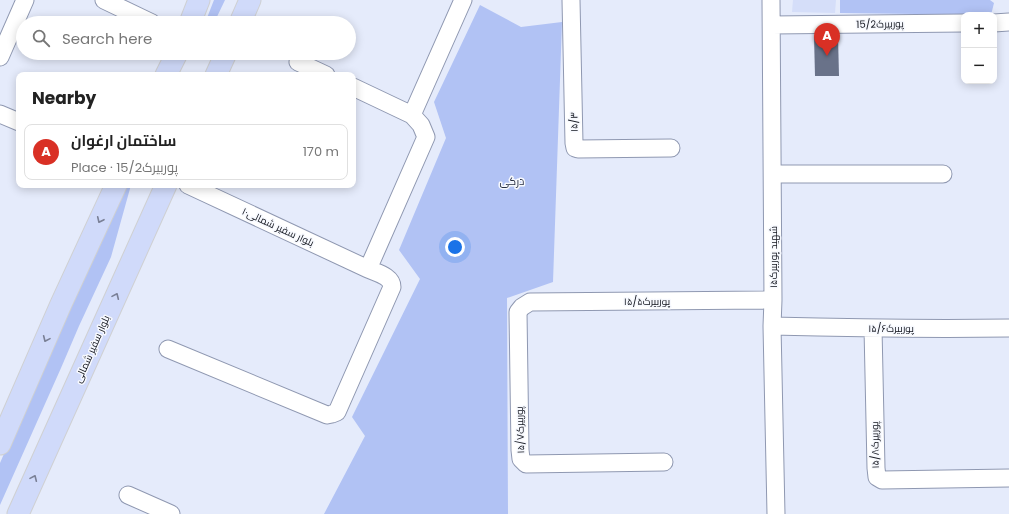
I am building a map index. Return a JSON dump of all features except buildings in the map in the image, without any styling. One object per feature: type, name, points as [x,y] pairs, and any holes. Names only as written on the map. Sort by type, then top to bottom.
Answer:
[{"type":"main road","points":[[193,16],[199,0]]},
{"type":"main road","points":[[243,16],[250,0]]},
{"type":"main road","points":[[168,72],[174,60]]},
{"type":"main road","points":[[217,72],[223,60]]},
{"type":"main road","points":[[0,444],[58,311],[115,188]]},
{"type":"main road","name":"بلوار سفیر شمالی","points":[[18,514],[165,188]]},
{"type":"street","points":[[18,16],[25,0]]},
{"type":"street","points":[[104,0],[137,16]]},
{"type":"street","points":[[412,115],[463,0]]},
{"type":"street","name":"۱۵/۳","points":[[571,0],[574,143],[576,148],[671,148]]},
{"type":"street","name":"شهید پوربیرک۱۵","points":[[771,0],[773,174],[772,326],[776,514]]},
{"type":"street","points":[[0,57],[16,21]]},
{"type":"street","points":[[997,23],[1009,22]]},
{"type":"street","name":"پوربیرک15/2","points":[[772,25],[961,23]]},
{"type":"street","points":[[298,62],[320,72]]},
{"type":"street","points":[[356,89],[412,115],[421,125],[426,137],[368,270]]},
{"type":"street","points":[[0,114],[16,121]]},
{"type":"street","points":[[773,174],[943,174]]},
{"type":"street","name":"بلوار سفیر شمالی۱۰","points":[[168,348],[328,414],[332,414],[337,412],[392,287],[392,282],[389,278],[368,270],[194,188]]},
{"type":"street","name":"پوربیرک۱۵/۵","points":[[522,307],[530,302],[773,300]]},
{"type":"street","name":"پوربیرک۱۵/۷","points":[[522,307],[518,312],[521,459],[526,464],[664,462]]},
{"type":"street","name":"پوربیرک۱۵/۶","points":[[772,326],[951,329],[1009,328]]},
{"type":"street","name":"پوربیرک۱۵/۸","points":[[873,328],[877,477],[882,480],[1009,478]]},
{"type":"street","points":[[128,495],[171,514]]},
{"type":"shaded area","points":[[214,0],[225,0],[217,16],[208,16]]},
{"type":"shaded area","points":[[793,0],[836,0],[835,13],[792,12]]},
{"type":"shaded area","points":[[840,0],[990,0],[994,3],[992,12],[961,12],[961,15],[840,13]]},
{"type":"shaded area","points":[[480,5],[521,27],[562,22],[553,282],[507,298],[508,514],[324,514],[365,436],[352,417],[420,279],[399,250],[446,138],[434,102]]},
{"type":"shaded area","points":[[123,188],[130,188],[111,257],[0,505],[0,463]]},
{"type":"place","name":"ساختمان ارغوان","points":[[827,56]]},
{"type":"district","name":"درکی","points":[[512,181]]}]
